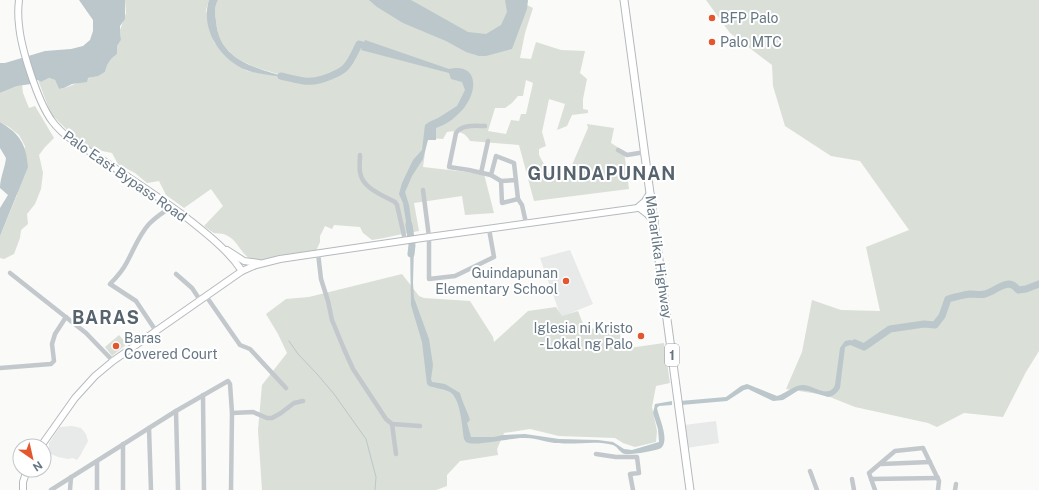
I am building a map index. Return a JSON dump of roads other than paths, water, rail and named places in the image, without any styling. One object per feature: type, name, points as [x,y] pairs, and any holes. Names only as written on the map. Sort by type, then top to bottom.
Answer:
[{"type":"highway","name":"Maharlika Highway","points":[[624,0],[690,490]]},
{"type":"highway","points":[[650,194],[645,202],[639,207],[654,221]]},
{"type":"main road","name":"Palo East Bypass Road","points":[[19,0],[19,24],[25,52],[35,85],[45,110],[60,131],[172,207],[224,249],[250,264],[249,268]]},
{"type":"main road","points":[[47,438],[80,392],[95,376],[113,361],[242,271],[264,262],[406,240],[652,206]]},
{"type":"main road","name":"Palo East Bypass Road","points":[[224,249],[242,271]]},
{"type":"main road","name":"Palo East Bypass Road","points":[[244,260],[255,263],[264,262]]},
{"type":"main road","points":[[23,490],[24,478]]},
{"type":"street","points":[[485,126],[462,127],[459,129],[456,133],[449,167],[491,175],[501,180],[516,180]]},
{"type":"street","points":[[481,173],[488,142]]},
{"type":"street","points":[[618,150],[627,154],[645,152]]},
{"type":"street","points":[[360,155],[360,173],[363,181],[370,188],[395,202],[406,240]]},
{"type":"street","points":[[491,175],[496,156],[514,163],[518,199],[522,205],[526,223]]},
{"type":"street","points":[[501,180],[502,203],[518,199]]},
{"type":"street","points":[[423,190],[428,237],[429,279],[454,276],[494,257],[489,229]]},
{"type":"street","points":[[156,331],[136,301],[110,284],[118,276],[148,225],[162,212],[172,207]]},
{"type":"street","points":[[318,253],[321,278],[332,320],[352,367],[368,394],[374,400],[386,419],[392,424],[420,426]]},
{"type":"street","points":[[10,273],[86,333],[113,361]]},
{"type":"street","points":[[176,274],[192,288],[200,300]]},
{"type":"street","points":[[206,296],[240,345],[250,349],[286,388]]},
{"type":"street","points":[[0,368],[52,363],[54,361],[52,344],[55,334],[66,317]]},
{"type":"street","points":[[50,490],[97,462],[176,411],[228,381],[230,384],[232,413],[231,490]]},
{"type":"street","points":[[203,395],[204,490]]},
{"type":"street","points":[[232,413],[253,412],[267,418],[272,418],[294,403],[303,401]]},
{"type":"street","points":[[176,411],[178,490]]},
{"type":"street","points":[[392,424],[396,454]]},
{"type":"street","points":[[149,428],[151,490]]},
{"type":"street","points":[[123,444],[123,490]]},
{"type":"street","points":[[875,490],[869,474],[895,451],[923,448],[938,478],[938,490]]},
{"type":"street","points":[[596,454],[616,457],[637,457],[639,473],[630,474],[633,490]]},
{"type":"street","points":[[97,462],[97,490]]},
{"type":"street","points":[[881,464],[930,462]]},
{"type":"street","points":[[810,471],[817,490]]},
{"type":"street","points":[[70,490],[71,477]]},
{"type":"street","points":[[871,479],[938,478]]},
{"type":"street","points":[[852,479],[854,490]]},
{"type":"street","points":[[955,490],[956,484]]},
{"type":"waterway","points":[[281,76],[301,81],[323,79],[342,71],[351,60],[359,44],[373,48]]},
{"type":"waterway","points":[[409,225],[412,245],[411,254]]},
{"type":"waterway","points":[[855,343],[864,347],[890,329],[924,324],[935,325],[942,316],[948,299],[970,294],[985,294],[1006,284],[1010,284],[1018,290],[1026,289],[1039,284]]},
{"type":"waterway","points":[[289,341],[298,354],[334,394],[366,439],[376,477],[375,490]]},
{"type":"place","name":"BFP Palo","points":[[712,18]]},
{"type":"place","name":"Palo MTC","points":[[712,42]]},
{"type":"place","name":"Guindapunan Elementary School","points":[[566,281]]},
{"type":"place","name":"Iglesia ni Kristo - Lokal ng Palo","points":[[641,336]]},
{"type":"place","name":"Baras Covered Court","points":[[116,346]]},
{"type":"district","name":"GUINDAPUNAN","points":[[602,173]]},
{"type":"district","name":"BARAS","points":[[106,317]]}]
